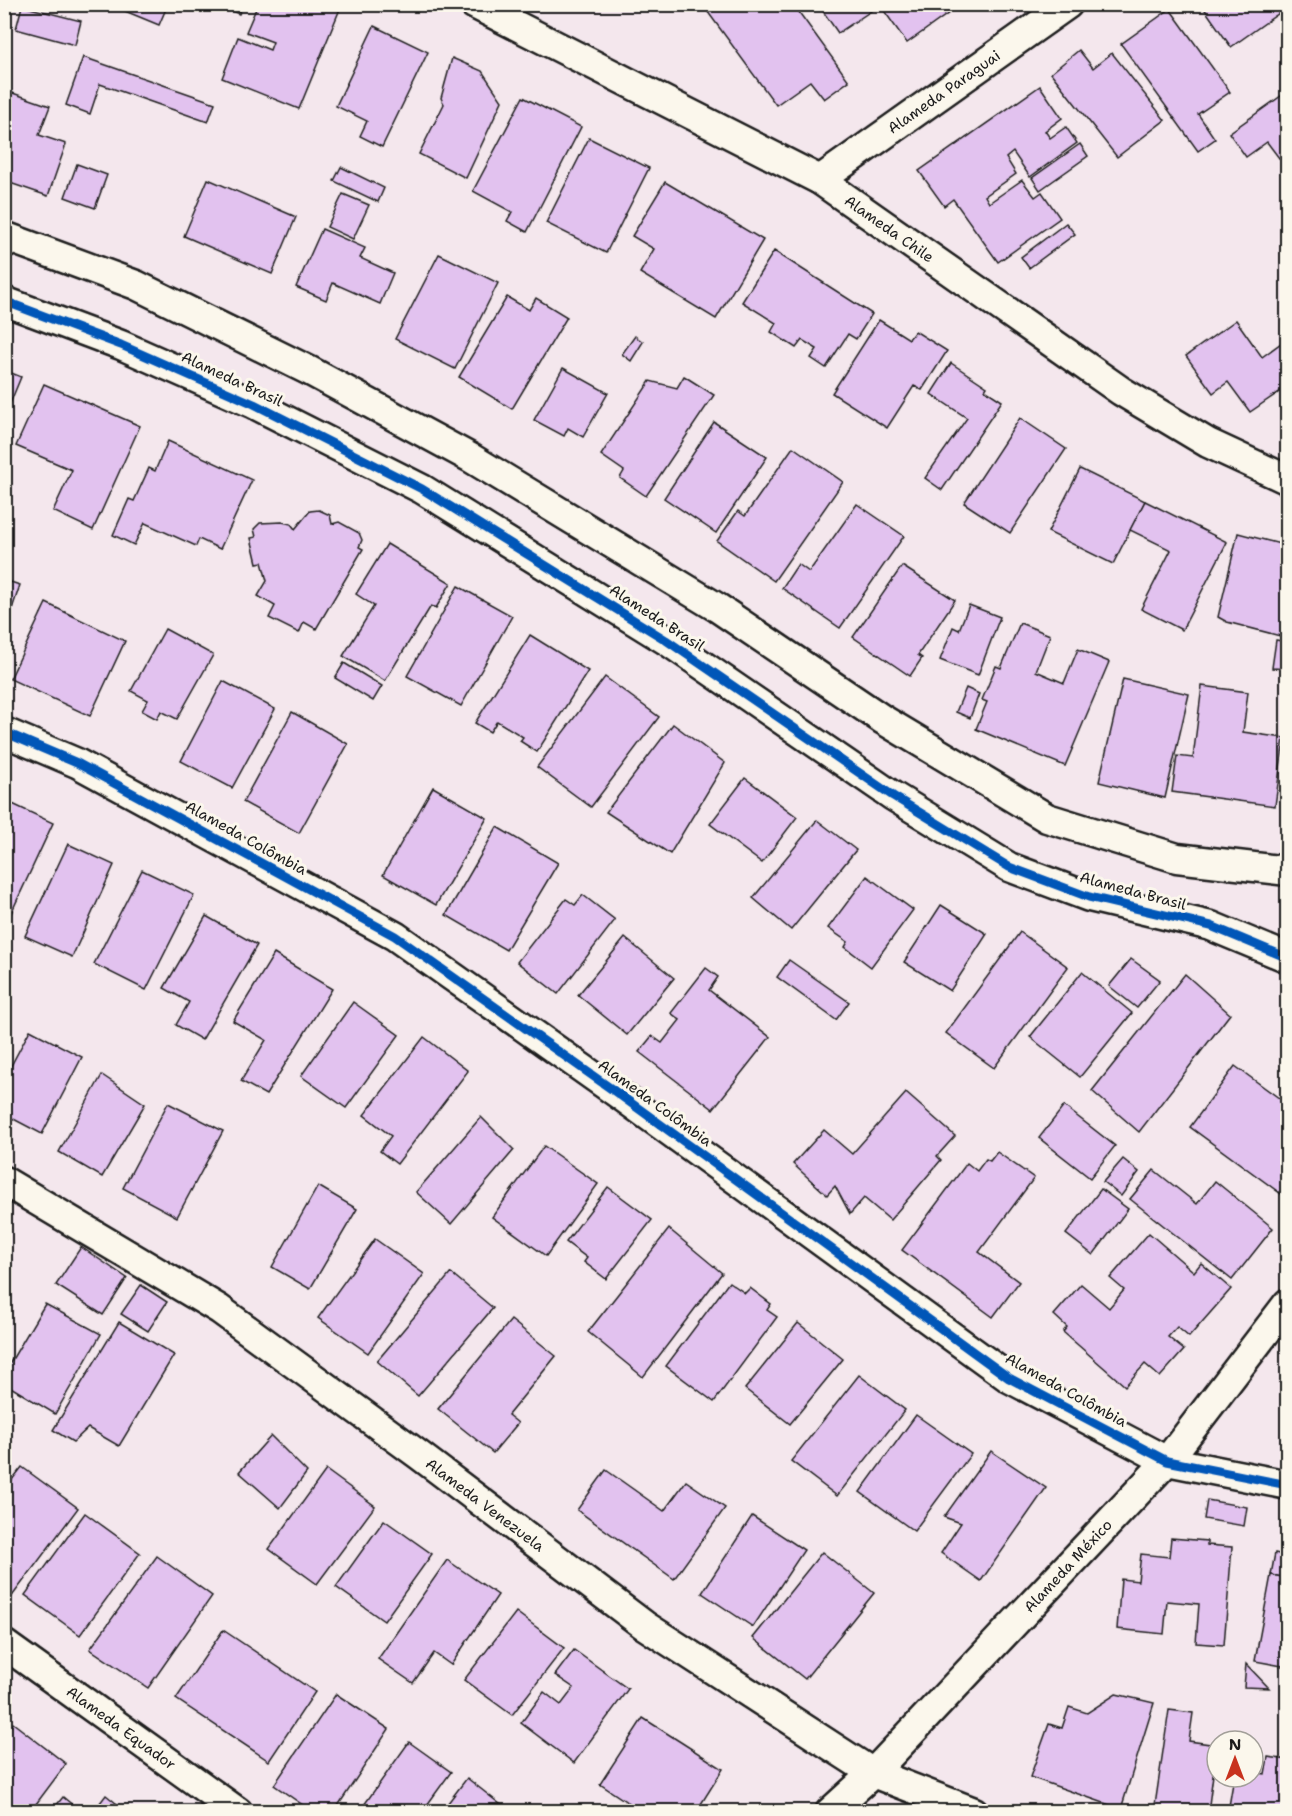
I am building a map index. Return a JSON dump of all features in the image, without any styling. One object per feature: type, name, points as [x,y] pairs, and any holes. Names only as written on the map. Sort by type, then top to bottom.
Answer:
[{"type":"street","name":"Alameda Chile","points":[[474,4],[820,180],[1120,391],[1208,443],[1287,480]]},
{"type":"street","name":"Alameda Paraguai","points":[[820,180],[1068,4]]},
{"type":"street","points":[[4,236],[136,285],[310,371],[471,458],[718,608],[882,719],[1047,818],[1177,858],[1287,871]]},
{"type":"street","name":"Alameda Brasil","points":[[4,301],[121,345],[254,404],[422,489],[666,640],[893,796],[1009,867],[1089,897],[1211,926],[1287,958]]},
{"type":"street","name":"Alameda Colômbia","points":[[4,732],[77,763],[395,936],[620,1095],[1009,1378],[1167,1461],[1287,1485]]},
{"type":"street","name":"Alameda Venezuela","points":[[4,1181],[219,1310],[410,1448],[644,1625],[873,1773],[974,1812]]},
{"type":"street","name":"Alameda México","points":[[830,1812],[873,1773],[1167,1461],[1287,1303]]},
{"type":"street","name":"Alameda Equador","points":[[4,1644],[238,1812]]},
{"type":"building","points":[[108,4],[168,4],[159,25]]},
{"type":"building","points":[[214,4],[243,4],[239,14]]},
{"type":"building","points":[[258,4],[342,4],[299,109],[222,78],[238,37],[270,50],[273,42],[246,32]]},
{"type":"building","points":[[702,4],[793,4],[849,81],[824,99],[810,81],[776,105]]},
{"type":"building","points":[[818,4],[943,4],[949,13],[907,43],[880,5],[838,33]]},
{"type":"building","points":[[1201,4],[1277,4],[1282,11],[1231,47]]},
{"type":"building","points":[[22,6],[81,21],[75,45],[16,29]]},
{"type":"building","points":[[1170,9],[1230,92],[1198,114],[1215,139],[1198,151],[1121,44]]},
{"type":"building","points":[[374,26],[428,52],[382,147],[360,136],[367,121],[336,106]]},
{"type":"building","points":[[1079,50],[1093,68],[1112,53],[1165,120],[1117,157],[1051,73]]},
{"type":"building","points":[[83,57],[215,103],[208,122],[100,84],[90,114],[66,105]]},
{"type":"building","points":[[452,58],[482,71],[502,101],[466,178],[419,154],[444,104],[441,98]]},
{"type":"building","points":[[1040,86],[1062,118],[1045,131],[1050,138],[1066,127],[1077,143],[1030,177],[1013,152],[1006,158],[1016,174],[985,196],[989,203],[1022,180],[1035,197],[1042,192],[1060,218],[998,262],[953,199],[944,206],[919,171]]},
{"type":"building","points":[[4,90],[50,106],[39,135],[66,144],[48,196],[4,181]]},
{"type":"building","points":[[1288,91],[1288,170],[1267,142],[1246,157],[1229,133]]},
{"type":"building","points":[[523,97],[581,127],[527,232],[507,221],[512,212],[473,191]]},
{"type":"building","points":[[589,138],[649,168],[606,253],[546,223]]},
{"type":"building","points":[[1080,144],[1088,156],[1040,190],[1032,178]]},
{"type":"building","points":[[77,164],[107,175],[95,208],[65,197]]},
{"type":"building","points":[[341,167],[384,188],[378,202],[334,181]]},
{"type":"building","points":[[208,179],[296,217],[272,274],[184,236]]},
{"type":"building","points":[[665,182],[763,240],[716,319],[640,273],[654,249],[632,236]]},
{"type":"building","points":[[343,194],[369,205],[353,239],[327,227]]},
{"type":"building","points":[[1066,223],[1075,234],[1029,268],[1021,257]]},
{"type":"building","points":[[322,229],[365,248],[360,258],[393,273],[380,304],[333,283],[326,300],[296,287]]},
{"type":"building","points":[[774,251],[872,314],[856,339],[848,334],[826,368],[811,358],[817,349],[802,340],[796,348],[771,332],[776,323],[742,302]]},
{"type":"building","points":[[439,254],[498,283],[455,369],[395,339]]},
{"type":"building","points":[[507,297],[529,310],[536,298],[567,317],[512,409],[459,377]]},
{"type":"building","points":[[879,320],[909,339],[915,331],[947,351],[922,390],[914,386],[887,428],[832,393]]},
{"type":"building","points":[[1236,320],[1262,357],[1288,338],[1288,386],[1250,412],[1228,382],[1213,393],[1186,356]]},
{"type":"building","points":[[635,336],[643,342],[631,361],[622,354]]},
{"type":"building","points":[[951,363],[987,387],[985,390],[1002,401],[942,490],[925,478],[967,418],[931,394]]},
{"type":"building","points":[[563,368],[608,393],[583,437],[568,428],[564,436],[534,420]]},
{"type":"building","points":[[4,370],[21,377],[4,418]]},
{"type":"building","points":[[684,376],[714,395],[646,496],[620,478],[624,471],[601,455],[650,381],[677,388]]},
{"type":"building","points":[[44,384],[140,426],[93,530],[53,511],[72,470],[16,446]]},
{"type":"building","points":[[1020,418],[1066,449],[1010,533],[964,503]]},
{"type":"building","points":[[714,422],[767,457],[716,533],[664,498]]},
{"type":"building","points":[[168,441],[252,480],[220,549],[199,539],[196,546],[145,523],[134,545],[113,535],[129,499],[134,501],[149,468],[155,471]]},
{"type":"building","points":[[793,447],[843,482],[774,581],[717,541],[738,511],[745,516]]},
{"type":"building","points":[[1080,469],[1145,501],[1113,564],[1048,532]]},
{"type":"building","points":[[1145,501],[1227,542],[1182,630],[1141,609],[1171,550],[1130,530]]},
{"type":"building","points":[[857,504],[904,536],[840,628],[782,588],[798,564],[809,572]]},
{"type":"building","points":[[319,510],[330,515],[332,524],[339,522],[359,533],[362,540],[359,547],[363,549],[316,629],[304,622],[299,633],[269,618],[275,606],[258,596],[267,581],[262,562],[257,563],[251,538],[256,537],[254,529],[260,523],[282,522],[291,524],[295,529],[310,511]]},
{"type":"building","points":[[1238,533],[1288,546],[1288,638],[1227,622],[1218,617]]},
{"type":"building","points":[[387,544],[451,583],[436,608],[431,606],[385,681],[343,656],[374,606],[356,594]]},
{"type":"building","points":[[902,566],[955,600],[918,655],[922,658],[910,676],[853,637]]},
{"type":"building","points":[[4,580],[20,585],[4,633]]},
{"type":"building","points":[[458,586],[512,616],[461,706],[407,676]]},
{"type":"building","points":[[46,603],[125,641],[90,716],[10,679]]},
{"type":"building","points":[[969,605],[1000,617],[978,675],[940,660],[953,627],[959,630]]},
{"type":"building","points":[[1020,623],[1050,635],[1036,671],[1064,683],[1078,649],[1109,662],[1065,766],[976,729],[987,702],[982,700],[996,666],[1001,668]]},
{"type":"building","points":[[165,629],[213,655],[177,719],[161,711],[157,719],[142,711],[148,700],[131,691]]},
{"type":"building","points":[[530,635],[588,671],[537,752],[520,741],[523,737],[497,721],[490,732],[475,723]]},
{"type":"building","points":[[1276,640],[1288,642],[1288,669],[1272,668]]},
{"type":"building","points":[[344,663],[382,686],[373,701],[335,678]]},
{"type":"building","points":[[605,677],[659,717],[591,807],[537,767]]},
{"type":"building","points":[[1123,679],[1189,694],[1165,798],[1099,782]]},
{"type":"building","points":[[223,681],[275,709],[232,788],[181,761]]},
{"type":"building","points":[[1202,686],[1248,692],[1243,732],[1284,738],[1275,806],[1172,792],[1177,756],[1193,758]]},
{"type":"building","points":[[966,688],[979,694],[970,718],[956,712]]},
{"type":"building","points":[[292,712],[348,744],[299,833],[243,802]]},
{"type":"building","points":[[673,724],[725,763],[670,854],[606,812]]},
{"type":"building","points":[[745,778],[797,817],[762,863],[710,824]]},
{"type":"building","points":[[433,787],[487,818],[436,905],[383,875]]},
{"type":"building","points":[[4,800],[53,823],[6,924],[4,924]]},
{"type":"building","points":[[817,820],[856,850],[791,930],[753,898]]},
{"type":"building","points":[[497,827],[558,863],[506,950],[446,915]]},
{"type":"building","points":[[68,844],[114,865],[72,957],[25,936]]},
{"type":"building","points":[[142,870],[194,895],[146,990],[94,964]]},
{"type":"building","points":[[867,876],[913,910],[871,967],[845,947],[848,942],[828,928]]},
{"type":"building","points":[[583,895],[615,920],[558,994],[517,962],[566,899],[575,905]]},
{"type":"building","points":[[941,905],[987,934],[950,991],[904,962]]},
{"type":"building","points":[[206,916],[257,945],[202,1040],[176,1025],[189,1002],[164,988]]},
{"type":"building","points":[[1020,932],[1068,967],[994,1068],[946,1033]]},
{"type":"building","points":[[625,938],[674,978],[627,1035],[578,995]]},
{"type":"building","points":[[274,954],[332,989],[266,1095],[241,1081],[266,1040],[233,1021]]},
{"type":"building","points":[[1131,959],[1160,980],[1137,1008],[1109,986]]},
{"type":"building","points":[[789,960],[849,1002],[836,1020],[777,977]]},
{"type":"building","points":[[706,968],[718,977],[709,990],[770,1037],[713,1109],[639,1052],[652,1036],[662,1043],[680,1020],[671,1013]]},
{"type":"building","points":[[1082,972],[1132,1013],[1080,1077],[1030,1037]]},
{"type":"building","points":[[1185,974],[1230,1014],[1139,1132],[1092,1091]]},
{"type":"building","points":[[353,1002],[399,1035],[346,1108],[301,1076]]},
{"type":"building","points":[[30,1030],[82,1057],[42,1134],[4,1114],[4,1079]]},
{"type":"building","points":[[424,1037],[468,1071],[397,1164],[380,1151],[391,1136],[364,1115]]},
{"type":"building","points":[[1235,1066],[1283,1101],[1288,1095],[1288,1199],[1190,1127]]},
{"type":"building","points":[[102,1075],[145,1104],[102,1177],[59,1152]]},
{"type":"building","points":[[906,1093],[955,1136],[937,1156],[941,1160],[890,1220],[864,1198],[850,1214],[835,1186],[827,1195],[793,1164],[824,1130],[852,1154]]},
{"type":"building","points":[[168,1103],[223,1131],[177,1217],[123,1188]]},
{"type":"building","points":[[1064,1106],[1115,1146],[1090,1178],[1039,1138]]},
{"type":"building","points":[[481,1117],[514,1150],[451,1224],[416,1192]]},
{"type":"building","points":[[544,1146],[598,1184],[546,1256],[492,1217]]},
{"type":"building","points":[[997,1152],[1034,1178],[979,1252],[1019,1282],[993,1317],[902,1250],[967,1163],[977,1171],[986,1159],[990,1161]]},
{"type":"building","points":[[1123,1159],[1139,1172],[1121,1196],[1103,1182]]},
{"type":"building","points":[[1154,1170],[1197,1204],[1215,1181],[1273,1228],[1232,1280],[1130,1199]]},
{"type":"building","points":[[318,1186],[357,1209],[310,1289],[272,1267]]},
{"type":"building","points":[[608,1187],[652,1220],[606,1279],[584,1262],[587,1258],[566,1242]]},
{"type":"building","points":[[1101,1189],[1128,1209],[1093,1255],[1066,1234]]},
{"type":"building","points":[[669,1229],[722,1273],[643,1377],[588,1332]]},
{"type":"building","points":[[1149,1233],[1194,1272],[1201,1263],[1231,1289],[1189,1337],[1177,1327],[1168,1337],[1184,1350],[1160,1377],[1145,1364],[1125,1386],[1063,1332],[1067,1327],[1054,1315],[1081,1284],[1109,1308],[1124,1290],[1110,1278]]},
{"type":"building","points":[[375,1239],[424,1274],[368,1353],[318,1318]]},
{"type":"building","points":[[81,1247],[127,1278],[103,1315],[56,1285]]},
{"type":"building","points":[[451,1273],[493,1308],[418,1396],[377,1361]]},
{"type":"building","points":[[729,1282],[745,1293],[750,1288],[771,1304],[767,1310],[777,1317],[714,1402],[666,1366]]},
{"type":"building","points":[[141,1285],[167,1302],[148,1331],[121,1314]]},
{"type":"building","points":[[45,1304],[101,1334],[55,1414],[4,1383],[4,1373]]},
{"type":"building","points":[[511,1320],[556,1356],[508,1415],[518,1423],[493,1453],[438,1409]]},
{"type":"building","points":[[119,1322],[174,1355],[119,1446],[88,1428],[73,1442],[53,1430]]},
{"type":"building","points":[[798,1323],[843,1359],[790,1424],[745,1389]]},
{"type":"building","points":[[859,1375],[905,1410],[837,1496],[791,1461]]},
{"type":"building","points":[[916,1415],[971,1454],[914,1531],[860,1492]]},
{"type":"building","points":[[271,1436],[307,1472],[280,1508],[239,1472]]},
{"type":"building","points":[[991,1451],[1046,1488],[981,1581],[941,1553],[961,1523],[944,1517]]},
{"type":"building","points":[[22,1467],[78,1508],[4,1607],[4,1490]]},
{"type":"building","points":[[326,1470],[375,1506],[317,1584],[269,1549]]},
{"type":"building","points":[[606,1470],[664,1511],[686,1481],[725,1508],[674,1579],[577,1510]]},
{"type":"building","points":[[1207,1500],[1247,1507],[1244,1526],[1204,1519]]},
{"type":"building","points":[[85,1513],[140,1553],[80,1635],[25,1595]]},
{"type":"building","points":[[752,1516],[804,1550],[753,1627],[702,1593]]},
{"type":"building","points":[[384,1520],[432,1554],[384,1621],[336,1587]]},
{"type":"building","points":[[1171,1538],[1207,1541],[1207,1545],[1232,1547],[1224,1645],[1196,1643],[1199,1604],[1167,1601],[1164,1634],[1117,1629],[1121,1579],[1138,1581],[1141,1554],[1169,1557]]},
{"type":"building","points":[[822,1552],[874,1593],[805,1679],[753,1638]]},
{"type":"building","points":[[1275,1553],[1288,1556],[1288,1578],[1271,1575]]},
{"type":"building","points":[[157,1556],[212,1596],[148,1688],[90,1649]]},
{"type":"building","points":[[447,1560],[498,1595],[451,1665],[434,1653],[413,1683],[378,1659]]},
{"type":"building","points":[[1271,1575],[1288,1578],[1288,1667],[1255,1661]]},
{"type":"building","points":[[516,1612],[564,1648],[512,1715],[464,1680]]},
{"type":"building","points":[[223,1630],[315,1692],[269,1761],[176,1699]]},
{"type":"building","points":[[574,1650],[628,1689],[574,1763],[521,1723],[544,1692],[561,1705],[574,1688],[555,1675]]},
{"type":"building","points":[[1246,1664],[1269,1688],[1244,1687]]},
{"type":"building","points":[[336,1694],[389,1729],[334,1812],[313,1812],[274,1785]]},
{"type":"building","points":[[1116,1694],[1154,1703],[1121,1809],[1030,1777],[1049,1724],[1062,1728],[1069,1707],[1087,1713]]},
{"type":"building","points":[[1169,1710],[1193,1713],[1189,1741],[1205,1743],[1205,1789],[1211,1789],[1208,1812],[1154,1812]]},
{"type":"building","points":[[643,1718],[723,1769],[696,1812],[642,1812],[600,1784]]},
{"type":"building","points":[[13,1723],[66,1764],[30,1812],[4,1812],[4,1735]]},
{"type":"building","points":[[409,1742],[451,1772],[422,1812],[359,1812]]},
{"type":"building","points":[[1268,1757],[1288,1760],[1288,1812],[1228,1812],[1232,1789],[1265,1789]]},
{"type":"building","points":[[467,1778],[510,1812],[441,1812]]},
{"type":"building","points":[[106,1795],[127,1812],[93,1812]]},
{"type":"building","points":[[63,1797],[81,1812],[51,1812]]},
{"type":"cycle path","points":[[4,301],[121,345],[254,404],[422,489],[666,640],[893,796],[1009,867],[1089,897],[1211,926],[1288,958]]},
{"type":"cycle path","points":[[4,732],[77,763],[395,936],[620,1095],[1009,1378],[1167,1461],[1288,1485]]}]
